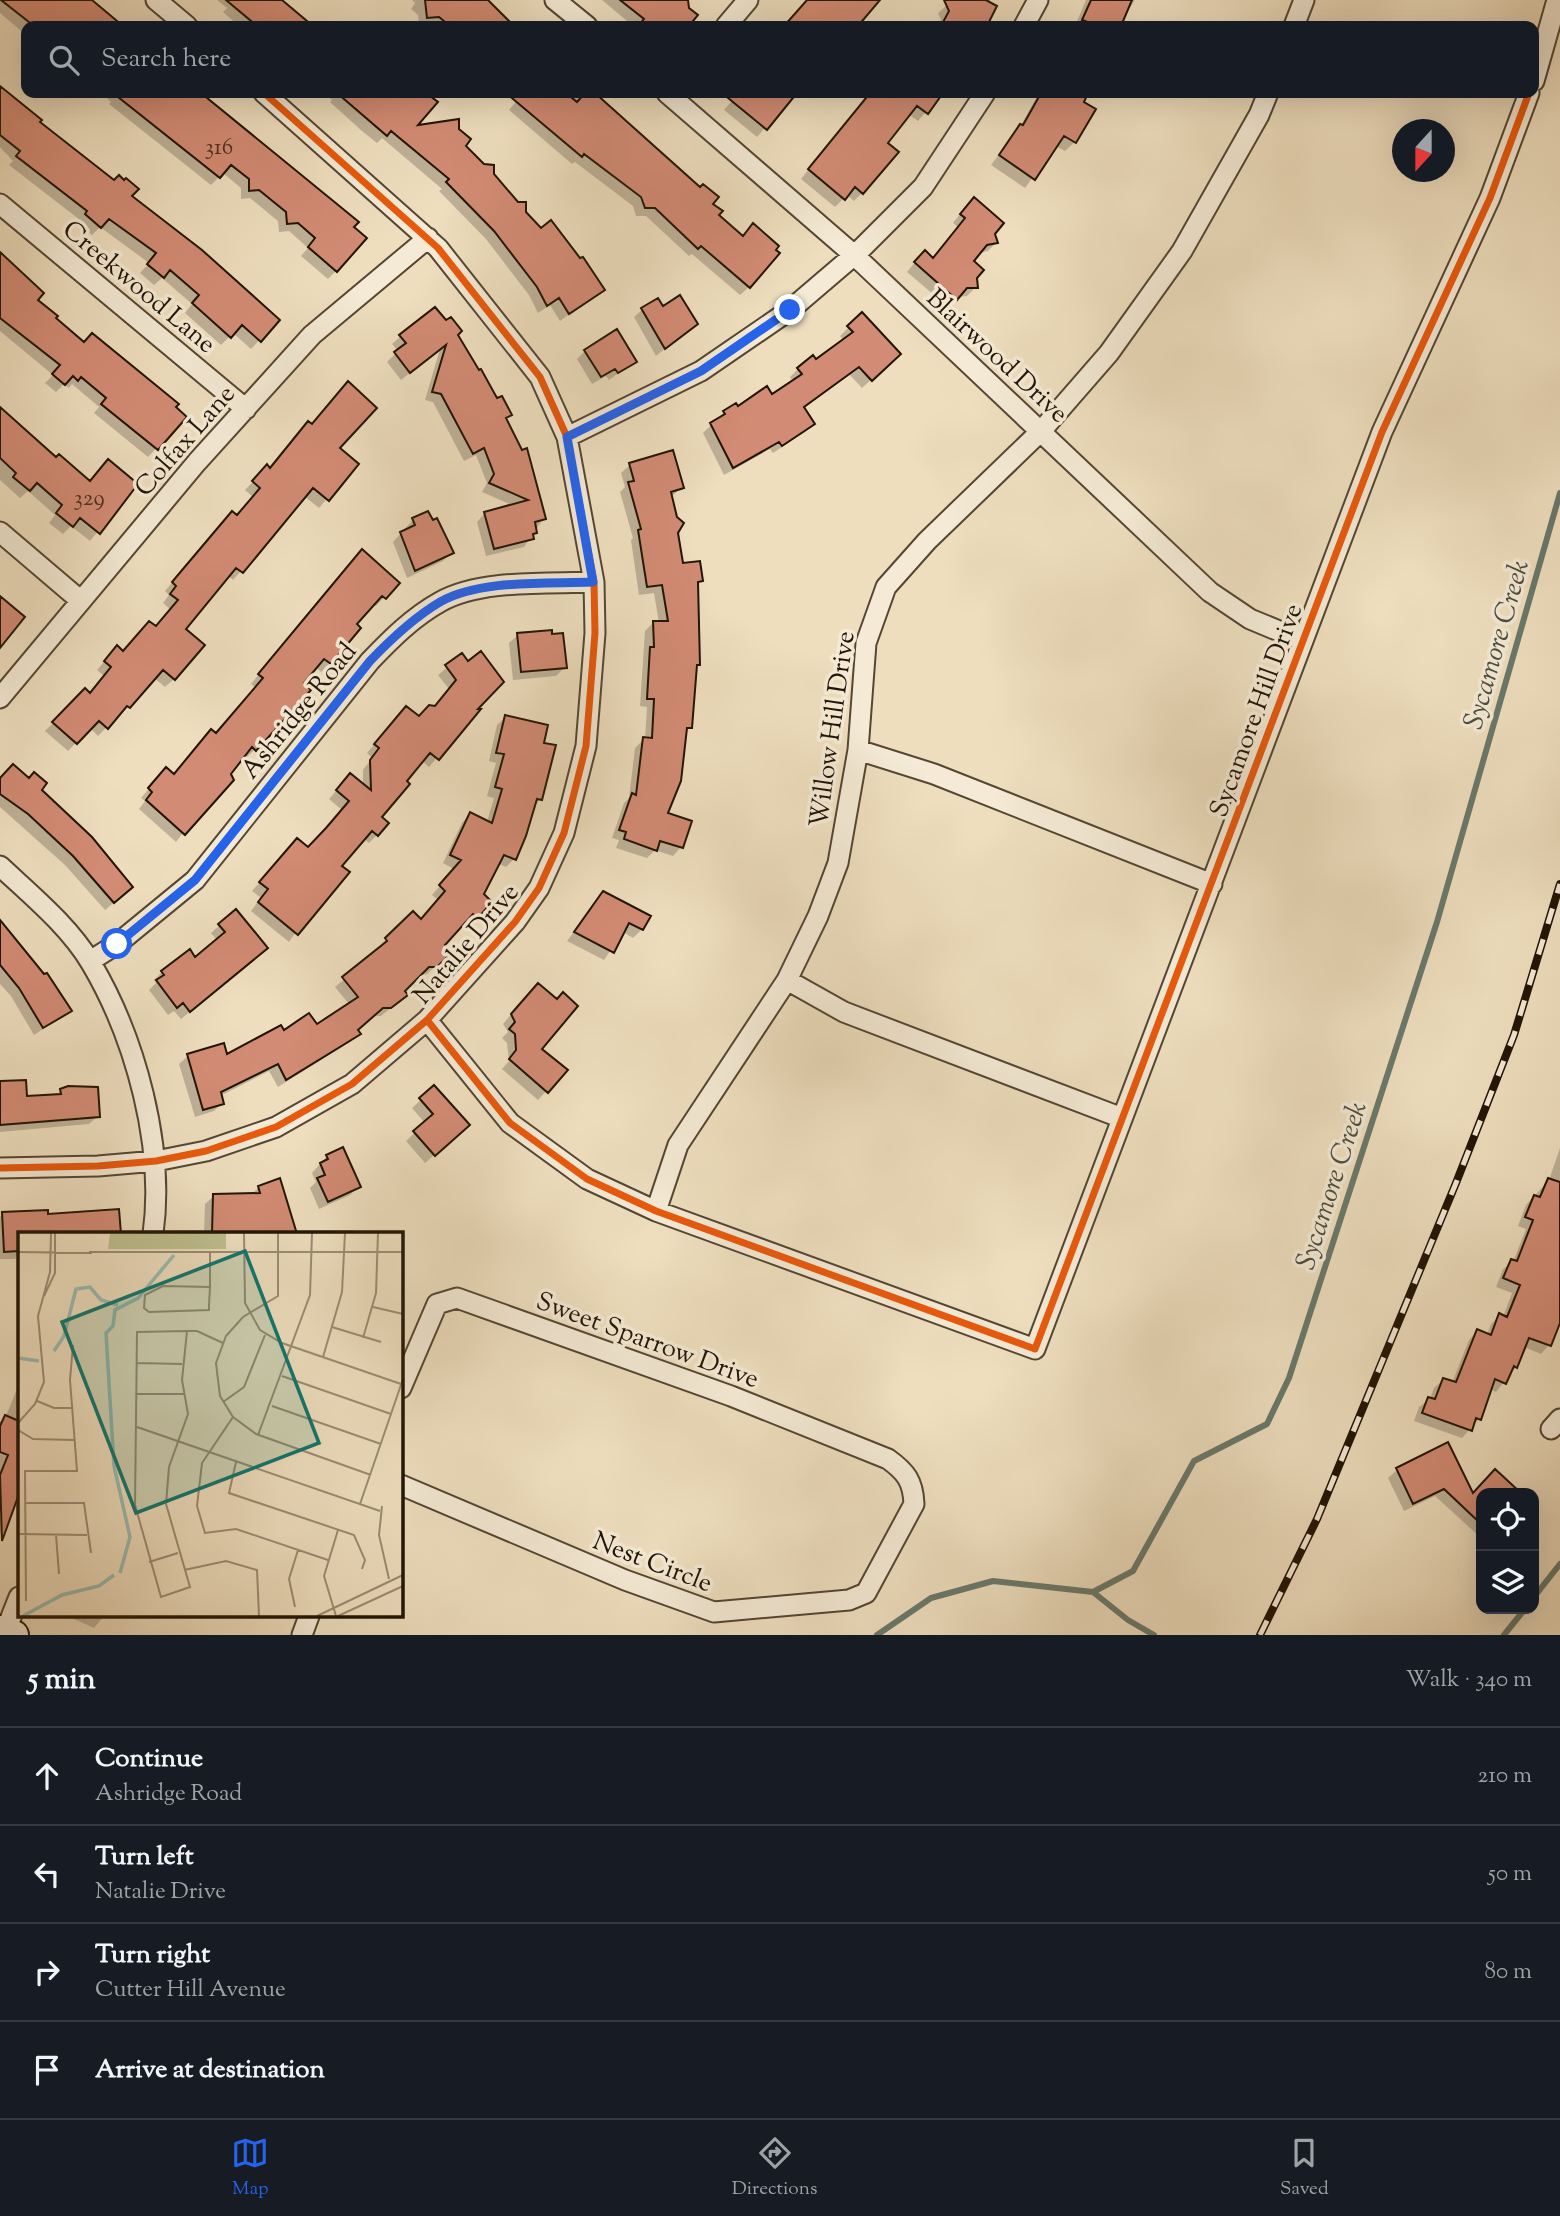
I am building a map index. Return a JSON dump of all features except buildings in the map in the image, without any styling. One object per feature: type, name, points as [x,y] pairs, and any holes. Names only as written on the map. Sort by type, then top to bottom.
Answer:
[{"type":"street","points":[[156,0],[181,21]]},
{"type":"street","points":[[555,0],[581,21]]},
{"type":"street","points":[[730,21],[748,0]]},
{"type":"street","points":[[1027,21],[1038,0]]},
{"type":"street","points":[[1296,21],[1304,0]]},
{"type":"street","points":[[1539,63],[1557,0]]},
{"type":"street","name":"Natalie Drive","points":[[0,1168],[99,1166],[156,1161],[206,1151],[276,1127],[352,1084],[384,1060],[427,1020],[515,922],[538,888],[564,833],[586,747],[595,634],[593,582],[567,437],[540,377],[428,238],[270,98]]},
{"type":"street","name":"Blairwood Drive","points":[[674,98],[854,255],[940,338],[1042,430],[1145,534],[1210,592],[1250,619],[1303,640]]},
{"type":"street","points":[[567,437],[701,371],[790,310],[854,255],[923,187],[982,98]]},
{"type":"street","name":"Willow Hill Drive","points":[[656,1211],[678,1145],[787,980],[818,916],[838,863],[858,750],[866,643],[886,587],[927,541],[1042,430],[1110,353],[1182,251],[1259,116],[1266,98]]},
{"type":"street","name":"Sycamore Hill Drive","points":[[656,1211],[1035,1349],[1382,432],[1490,198],[1527,98]]},
{"type":"street","name":"Creekwood Lane","points":[[0,204],[246,409]]},
{"type":"street","name":"Colfax Lane","points":[[0,698],[312,335],[428,238]]},
{"type":"street","points":[[0,532],[81,601]]},
{"type":"street","name":"Ashridge Road","points":[[90,961],[117,944],[195,880],[370,661],[399,631],[442,601],[470,592],[505,586],[593,582]]},
{"type":"street","points":[[858,750],[934,774],[1212,884]]},
{"type":"street","points":[[0,866],[43,906],[90,961],[114,1009],[132,1058],[156,1161],[157,1205],[153,1232]]},
{"type":"street","points":[[787,980],[844,1012],[1122,1118]]},
{"type":"street","points":[[427,1020],[510,1123],[587,1179],[656,1211]]},
{"type":"street","name":"Sweet Sparrow Drive","points":[[402,1386],[438,1304],[457,1298],[730,1396],[888,1458],[906,1472],[913,1488]]},
{"type":"street","name":"Nest Circle","points":[[402,1485],[625,1580],[714,1612],[849,1600],[866,1593],[914,1504],[913,1488]]},
{"type":"street","points":[[6,1633],[18,1600]]},
{"type":"street","points":[[302,1635],[308,1618]]},
{"type":"waterway","name":"Sycamore Creek","points":[[877,1635],[931,1598],[993,1581],[1093,1592],[1133,1571],[1194,1461],[1267,1424],[1289,1378],[1437,922],[1560,493]]},
{"type":"waterway","points":[[1539,1591],[1560,1564]]},
{"type":"waterway","points":[[1093,1592],[1128,1620],[1154,1635]]},
{"type":"waterway","points":[[1504,1635],[1521,1614]]},
{"type":"railway","points":[[1260,1635],[1317,1519],[1456,1183],[1514,1035],[1560,884]]},
{"type":"cycle path","points":[[0,1168],[98,1166],[156,1161],[206,1151],[276,1127],[352,1084],[427,1020],[515,922],[539,888],[564,833],[586,746],[595,633],[594,582],[567,437],[540,377],[438,248],[270,98]]},
{"type":"cycle path","points":[[427,1020],[510,1123],[587,1179],[656,1211],[1035,1349],[1382,432],[1490,198],[1527,98]]},
{"type":"route","points":[[117,944],[195,880],[370,661],[399,631],[442,601],[470,592],[505,586],[593,582],[567,437],[701,371],[790,310]]}]
